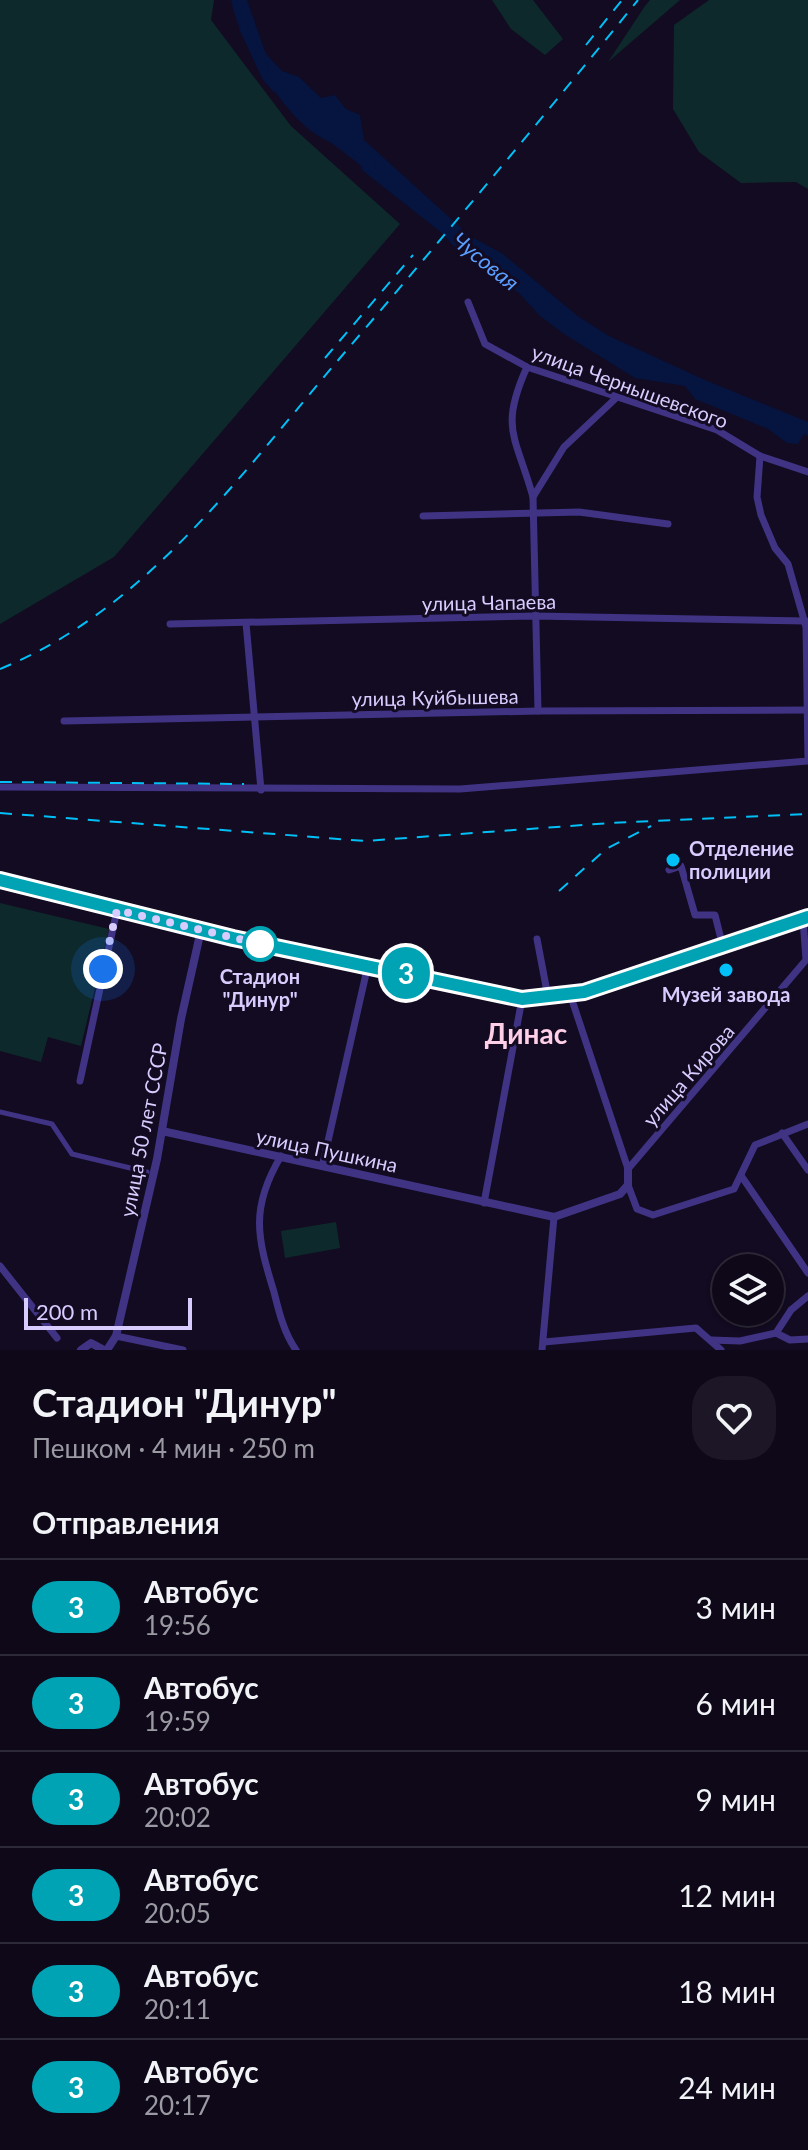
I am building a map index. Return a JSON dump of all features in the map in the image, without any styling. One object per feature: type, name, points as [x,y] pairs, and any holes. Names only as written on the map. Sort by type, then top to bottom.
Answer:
[{"type":"street","name":"улица Чернышевского","points":[[468,302],[485,344],[527,367],[615,399],[717,430],[760,456],[808,472]]},
{"type":"street","points":[[527,367],[512,403],[510,427],[533,497],[538,711]]},
{"type":"street","points":[[533,497],[564,447],[615,399]]},
{"type":"street","points":[[0,787],[261,790],[528,786],[808,761],[806,621],[788,564],[775,548],[761,515],[757,497],[760,456]]},
{"type":"street","points":[[423,516],[579,512],[668,524]]},
{"type":"street","name":"улица Чапаева","points":[[170,624],[535,616],[806,621]]},
{"type":"street","points":[[246,623],[261,790]]},
{"type":"street","name":"улица Куйбышева","points":[[64,721],[538,711],[807,710]]},
{"type":"street","points":[[669,870],[681,866],[695,915],[715,915],[723,947]]},
{"type":"street","points":[[0,880],[201,930],[522,999],[570,994],[805,918]]},
{"type":"street","points":[[80,1081],[117,910]]},
{"type":"street","name":"улица Кирова","points":[[628,1169],[806,960],[805,918]]},
{"type":"street","name":"улица 50 лет СССР","points":[[116,1336],[162,1131],[181,1019],[201,930]]},
{"type":"street","points":[[537,939],[548,997]]},
{"type":"street","points":[[323,1163],[368,965]]},
{"type":"street","points":[[570,994],[628,1169],[628,1185],[637,1209],[653,1215],[734,1189],[755,1145],[808,1124]]},
{"type":"street","points":[[484,1203],[522,999]]},
{"type":"street","points":[[0,1112],[52,1124],[72,1154],[147,1172]]},
{"type":"street","name":"улица Пушкина","points":[[162,1131],[323,1163],[554,1217]]},
{"type":"street","points":[[782,1133],[808,1170]]},
{"type":"street","points":[[281,1156],[266,1182],[257,1235],[293,1349]]},
{"type":"street","points":[[742,1177],[808,1273]]},
{"type":"street","points":[[628,1185],[620,1194],[554,1217],[543,1346],[696,1328],[721,1350]]},
{"type":"street","points":[[0,1266],[57,1338]]},
{"type":"street","points":[[776,1333],[791,1310],[808,1296]]},
{"type":"street","points":[[711,1340],[740,1341],[776,1333],[790,1340],[808,1339]]},
{"type":"street","points":[[81,1350],[102,1348],[116,1336],[183,1350]]},
{"type":"green space","points":[[0,0],[214,0],[211,20],[291,126],[400,224],[114,557],[0,624]]},
{"type":"green space","points":[[492,0],[533,0],[563,39],[545,55],[511,29]]},
{"type":"green space","points":[[650,0],[680,0],[608,62],[645,6]]},
{"type":"green space","points":[[709,0],[808,0],[808,189],[796,182],[741,183],[699,152],[673,109],[674,25]]},
{"type":"green space","points":[[0,903],[109,929],[81,1046],[48,1037],[41,1062],[0,1051]]},
{"type":"green space","points":[[336,1222],[340,1248],[285,1258],[281,1231]]},
{"type":"water","points":[[231,0],[247,0],[266,54],[282,71],[299,77],[321,98],[335,95],[346,109],[360,115],[364,140],[470,236],[503,254],[579,317],[609,336],[808,422],[808,436],[804,434],[798,444],[787,443],[768,429],[695,399],[685,386],[635,378],[540,316],[519,293],[459,252],[443,234],[362,170],[360,159],[317,135],[298,120],[273,89],[242,34]]},
{"type":"waterway","name":"Чусовая","points":[[244,28],[267,77],[276,87]]},
{"type":"waterway","name":"Чусовая","points":[[336,140],[371,167]]},
{"type":"railway","points":[[586,45],[622,0]]},
{"type":"railway","points":[[0,669],[53,643],[101,612],[188,535],[265,448],[638,0]]},
{"type":"railway","points":[[325,358],[413,255]]},
{"type":"railway","points":[[0,782],[244,784]]},
{"type":"railway","points":[[0,813],[365,841],[610,823],[808,814]]},
{"type":"railway","points":[[559,891],[606,849],[651,826]]},
{"type":"bus line","name":"3","points":[[0,880],[233,938],[522,999],[584,992],[768,933],[808,917]]},
{"type":"place","name":"Отделение полиции","points":[[673,860]]},
{"type":"place","name":"Стадион \"Динур\"","points":[[260,944]]},
{"type":"place","name":"Музей завода","points":[[726,970]]},
{"type":"district","name":"Динас","points":[[526,1033]]},
{"type":"route","points":[[103,969],[117,910],[260,944]]}]
